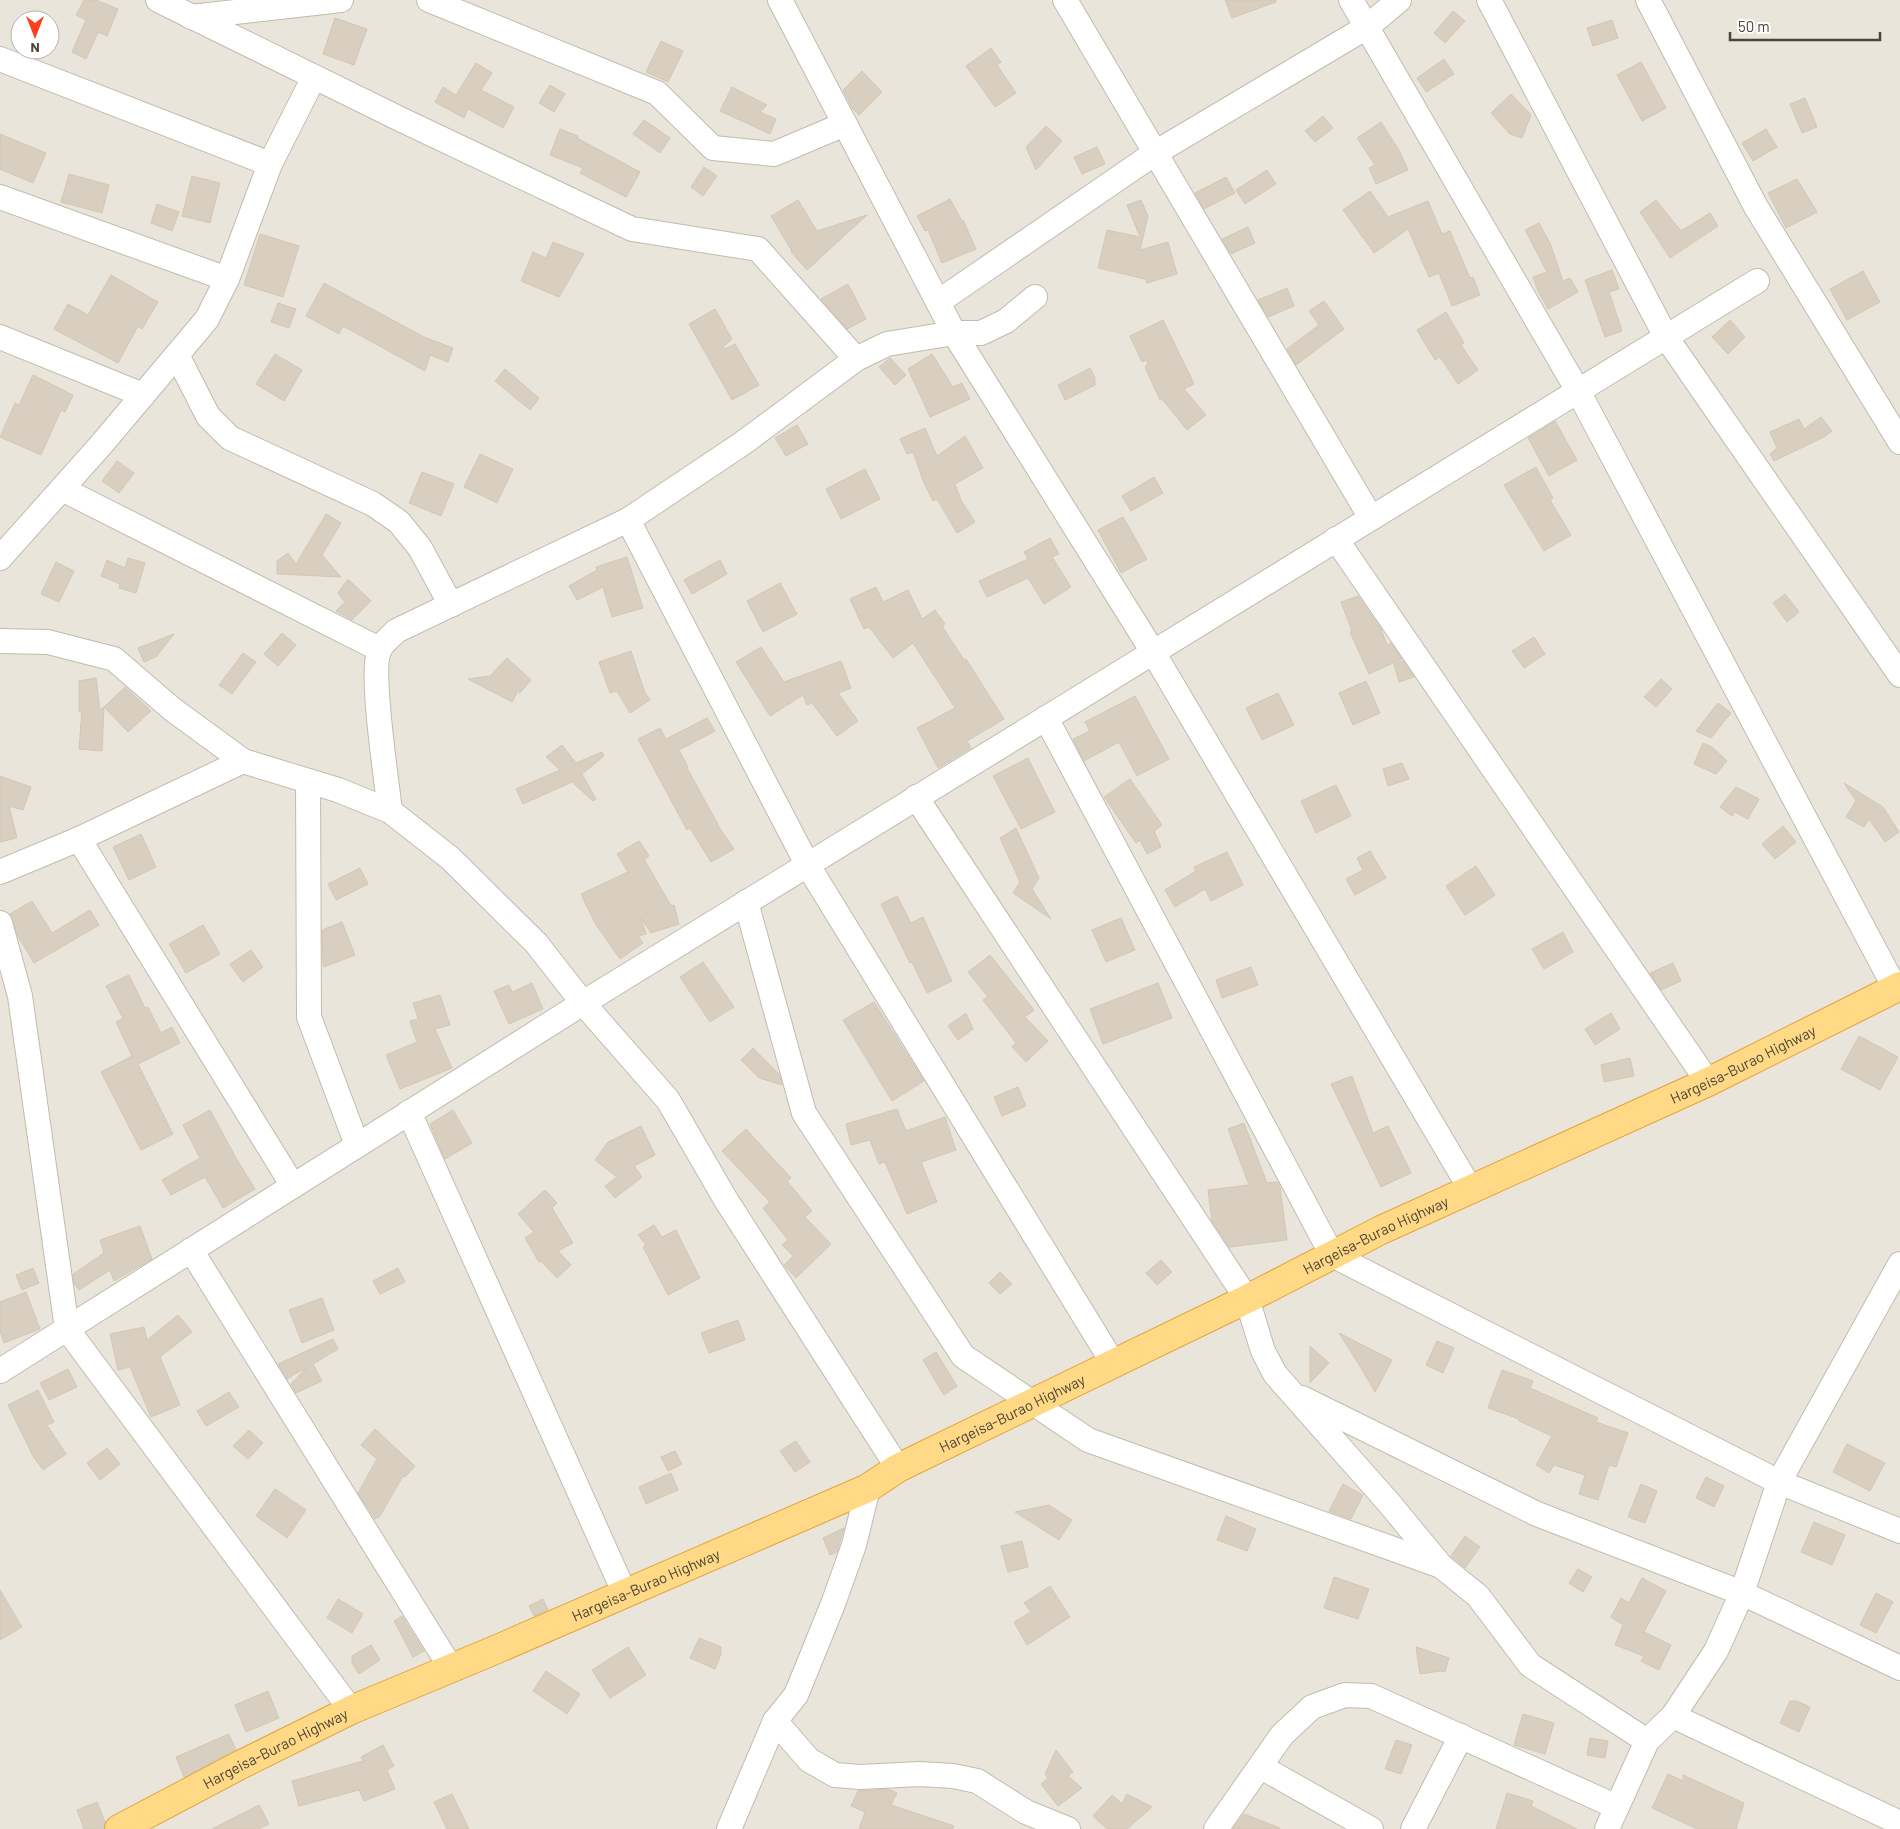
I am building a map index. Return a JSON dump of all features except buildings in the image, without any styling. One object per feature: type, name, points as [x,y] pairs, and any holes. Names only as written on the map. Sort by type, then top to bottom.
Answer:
[{"type":"highway","name":"Hargeisa-Burao Highway","points":[[119,1829],[242,1764],[351,1710],[625,1594],[868,1488],[898,1468],[1247,1299],[1381,1230],[1708,1082],[1897,987]]},
{"type":"street","points":[[158,0],[632,229],[758,249],[856,359]]},
{"type":"street","points":[[191,16],[341,0]]},
{"type":"street","points":[[429,0],[657,93],[713,148],[774,154],[845,124]]},
{"type":"street","points":[[780,0],[954,333],[1153,652],[1471,1190]]},
{"type":"street","points":[[1065,0],[1371,518]]},
{"type":"street","points":[[1351,0],[1578,391],[1897,987]]},
{"type":"street","points":[[938,302],[1155,153],[1366,27],[1399,0]]},
{"type":"street","points":[[1490,0],[1666,337],[1900,674]]},
{"type":"street","points":[[1648,0],[1756,207],[1900,442]]},
{"type":"street","points":[[0,59],[270,164]]},
{"type":"street","points":[[0,558],[62,489],[207,319],[226,279],[270,164],[314,76]]},
{"type":"street","points":[[0,197],[226,279]]},
{"type":"street","points":[[0,1371],[409,1112],[807,864],[1757,281]]},
{"type":"street","points":[[390,811],[377,696],[376,669],[379,649],[396,632],[628,520],[743,443],[856,359],[887,344],[954,333],[981,333],[1006,321],[1035,297]]},
{"type":"street","points":[[0,337],[143,395]]},
{"type":"street","points":[[177,356],[208,416],[230,438],[373,504],[398,522],[420,548],[451,605]]},
{"type":"street","points":[[62,489],[379,649]]},
{"type":"street","points":[[628,520],[807,864],[1113,1363]]},
{"type":"street","points":[[1336,539],[1708,1082]]},
{"type":"street","points":[[0,641],[48,642],[114,659],[172,709],[243,761],[338,790],[390,811],[450,858],[536,943],[583,1003],[668,1100],[726,1200],[898,1468]]},
{"type":"street","points":[[1046,718],[1332,1255],[1779,1482],[1900,1531]]},
{"type":"street","points":[[0,872],[79,839],[243,761]]},
{"type":"street","points":[[308,781],[309,1016],[357,1145]]},
{"type":"street","points":[[916,798],[1247,1299],[1263,1351],[1276,1374],[1389,1503],[1441,1566],[1478,1596],[1530,1665],[1647,1741]]},
{"type":"street","points":[[79,839],[293,1186]]},
{"type":"street","points":[[746,902],[804,1113],[963,1356],[1088,1440],[1441,1566]]},
{"type":"street","points":[[0,923],[20,996],[67,1329],[351,1710]]},
{"type":"street","points":[[409,1112],[625,1594]]},
{"type":"street","points":[[191,1250],[451,1668]]},
{"type":"street","points":[[1216,1829],[1282,1735],[1312,1707],[1345,1695],[1370,1696],[1461,1736],[1613,1822],[1647,1741],[1674,1716],[1716,1651],[1742,1593],[1779,1482],[1900,1264]]},
{"type":"street","points":[[1292,1393],[1537,1514],[1742,1593],[1900,1668]]},
{"type":"street","points":[[728,1829],[775,1721],[796,1695],[833,1604],[854,1545],[868,1488]]},
{"type":"street","points":[[1674,1716],[1900,1823]]},
{"type":"street","points":[[775,1721],[809,1760],[835,1775],[860,1777],[920,1774],[953,1776],[977,1781],[1026,1812],[1068,1829]]},
{"type":"street","points":[[1413,1829],[1461,1736]]},
{"type":"street","points":[[1261,1767],[1372,1829]]},
{"type":"shaded area","points":[[0,0],[1900,0],[1900,1829],[0,1829]]}]
